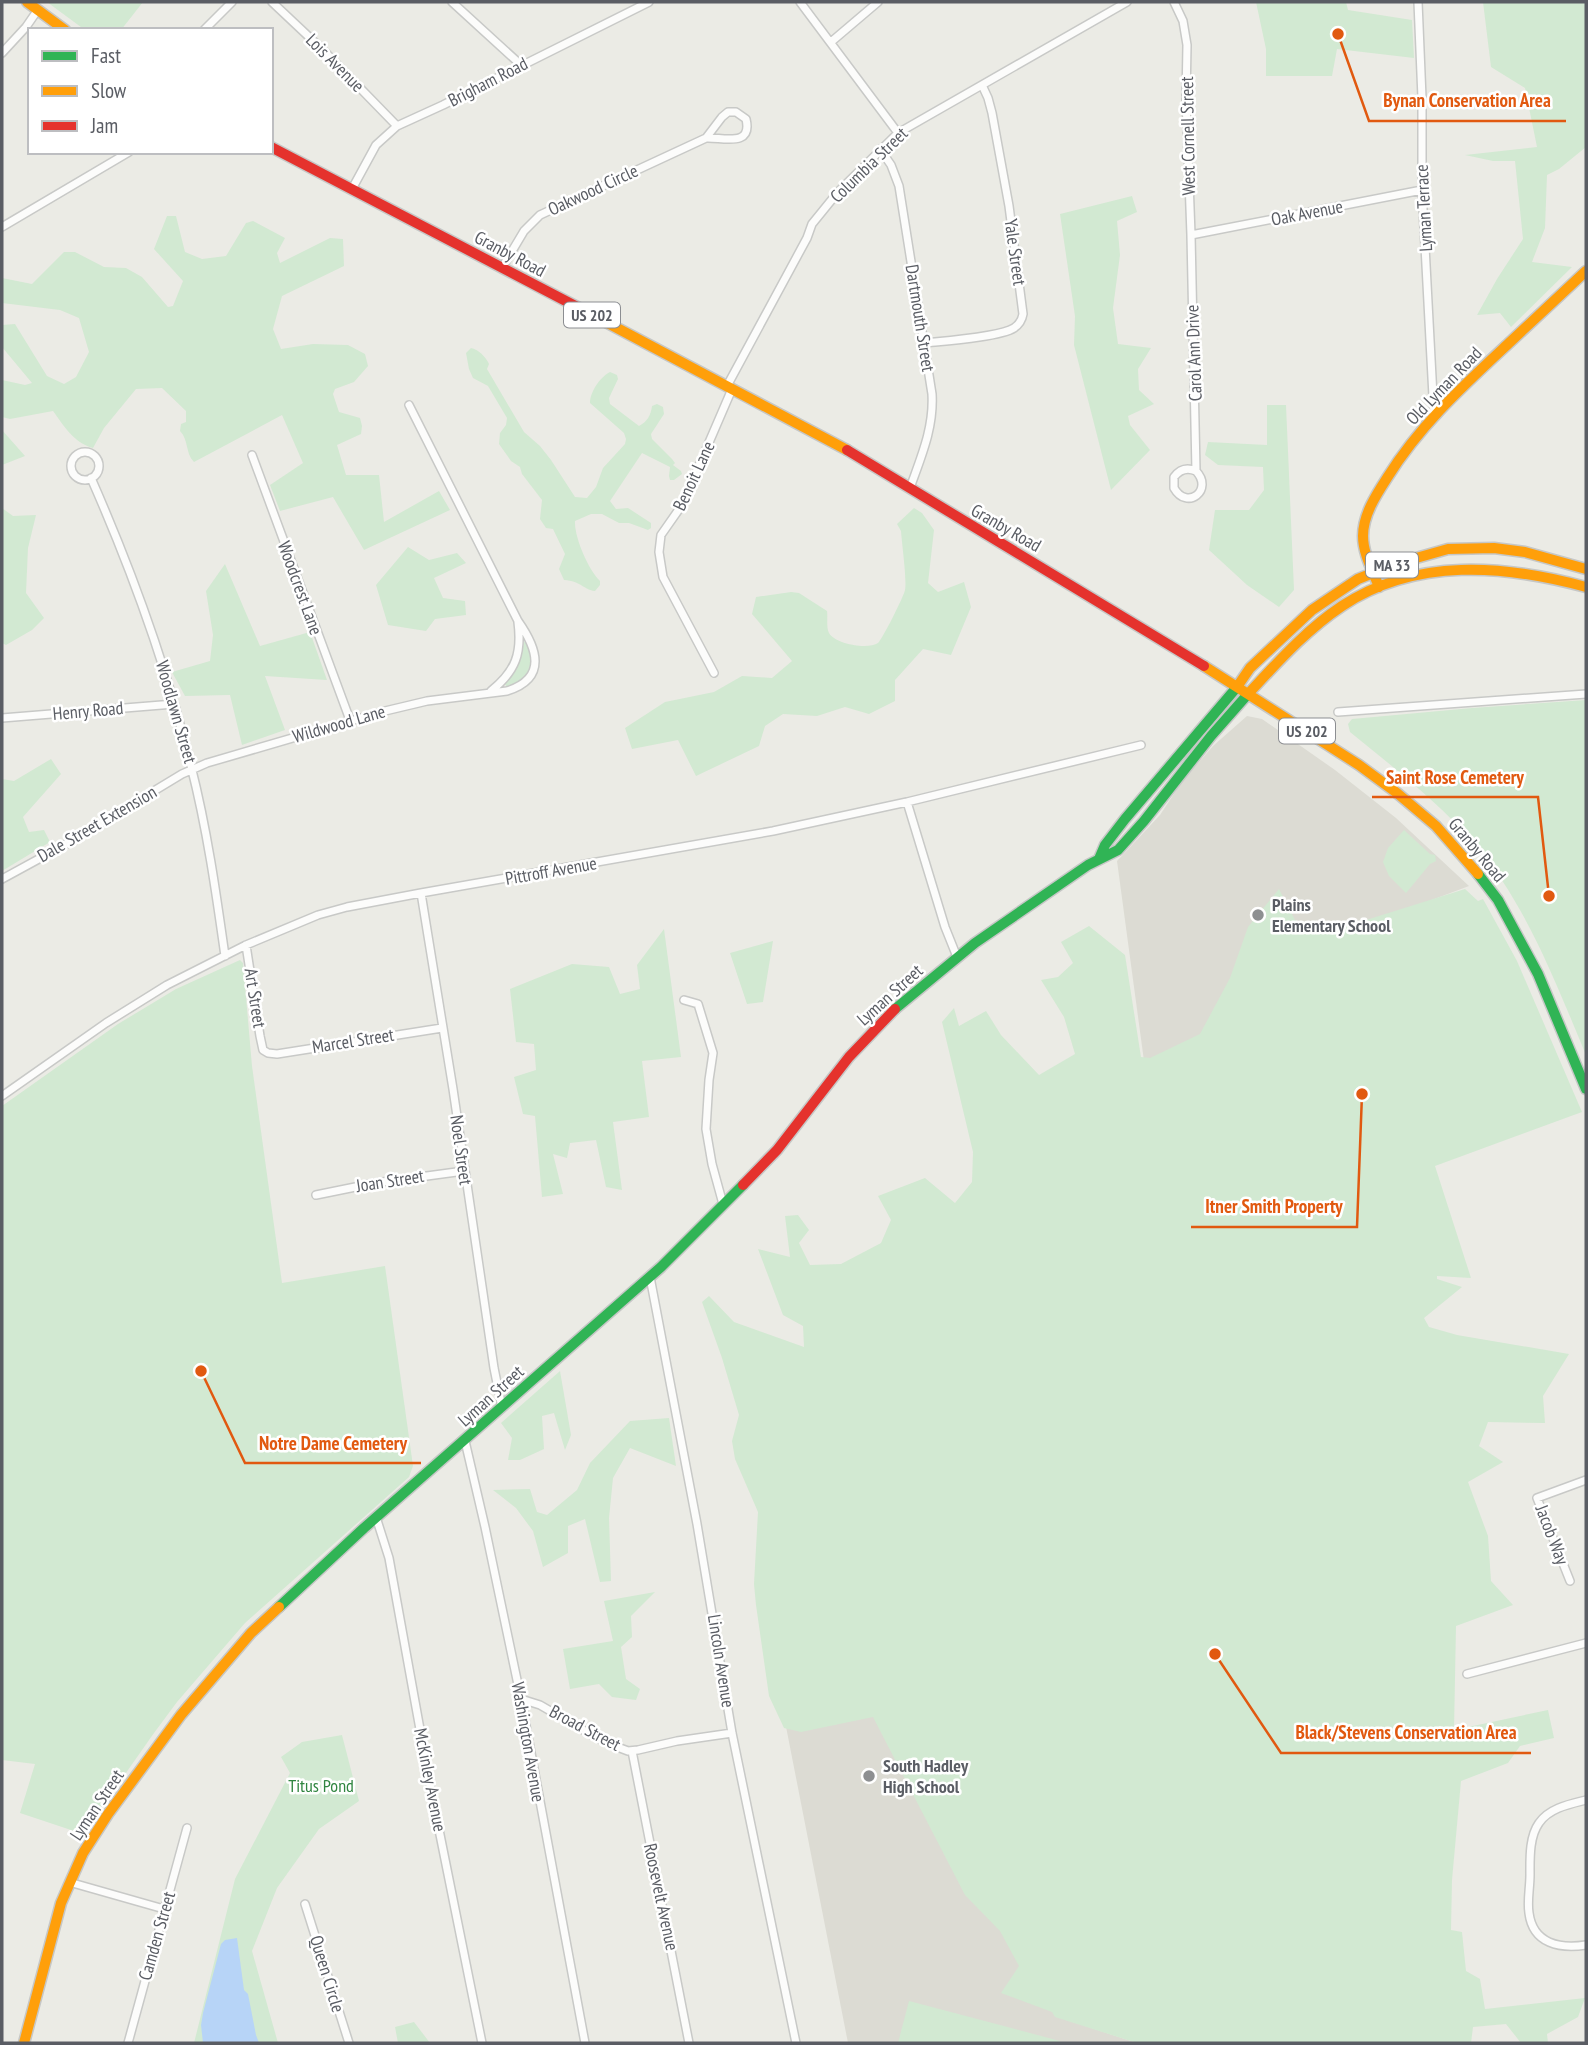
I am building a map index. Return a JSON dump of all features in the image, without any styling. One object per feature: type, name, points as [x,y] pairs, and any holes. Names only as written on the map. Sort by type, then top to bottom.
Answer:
[{"type":"main road","points":[[27,2],[62,28]]},
{"type":"main road","name":"Granby Road","points":[[273,148],[830,440],[1237,687],[1339,752],[1397,793],[1436,826],[1470,863],[1498,900],[1538,974],[1586,1089]]},
{"type":"main road","name":"Old Lyman Road","points":[[1379,587],[1363,536],[1367,515],[1374,499],[1392,471],[1434,415],[1586,271]]},
{"type":"main road","name":"MA 33","points":[[1237,687],[1251,668],[1312,610],[1373,572],[1448,549],[1466,548],[1525,552],[1586,569]]},
{"type":"main road","name":"MA 33","points":[[1248,694],[1290,650],[1323,622],[1355,598],[1379,587],[1422,574],[1468,567],[1520,571],[1586,587]]},
{"type":"main road","name":"Lyman Street","points":[[1098,859],[1125,819],[1149,794],[1237,687]]},
{"type":"main road","name":"Lyman Street","points":[[24,2043],[51,1936],[69,1882],[88,1845],[181,1715],[258,1625],[376,1517],[650,1277],[777,1150],[868,1035],[887,1016],[957,957],[1098,859],[1118,850],[1248,694]]},
{"type":"street","points":[[206,28],[232,2]]},
{"type":"street","name":"Lois Avenue","points":[[272,2],[397,126]]},
{"type":"street","points":[[452,2],[521,65]]},
{"type":"street","name":"Brigham Road","points":[[352,189],[376,145],[397,126],[649,2]]},
{"type":"street","points":[[800,2],[898,133]]},
{"type":"street","points":[[831,42],[878,2]]},
{"type":"street","name":"Columbia Street","points":[[730,387],[812,224],[838,192],[880,149],[898,133],[1127,2]]},
{"type":"street","name":"West Cornell Street","points":[[1174,2],[1186,37],[1192,234]]},
{"type":"street","name":"Lyman Terrace","points":[[1418,2],[1422,191],[1434,415]]},
{"type":"street","points":[[2,53],[26,27],[37,10]]},
{"type":"street","name":"Yale Street","points":[[925,343],[1003,332],[1015,327],[1023,314],[1009,206],[992,113],[982,85]]},
{"type":"street","name":"Oakwood Circle","points":[[502,268],[524,231],[540,215],[706,138],[740,138],[747,130],[746,119],[740,113],[728,112],[706,138]]},
{"type":"street","name":"Dartmouth Street","points":[[880,149],[891,165],[899,187],[932,394],[932,418],[926,445],[910,488]]},
{"type":"street","points":[[2,227],[126,154]]},
{"type":"street","name":"Oak Avenue","points":[[1192,234],[1422,191]]},
{"type":"street","name":"Carol Ann Drive","points":[[1192,234],[1196,471],[1202,479],[1200,491],[1193,498],[1180,496],[1174,488],[1176,474],[1185,469],[1196,471]]},
{"type":"street","name":"Benoit Lane","points":[[715,673],[663,577],[659,540],[662,531],[682,505],[730,387]]},
{"type":"street","name":"Wildwood Lane","points":[[192,768],[350,720],[427,701],[507,691],[519,686],[534,668],[535,649],[530,637],[518,621],[409,405]]},
{"type":"street","name":"Woodcrest Lane","points":[[252,455],[350,720]]},
{"type":"street","name":"Woodlawn Street","points":[[91,478],[144,611],[192,768],[214,881],[225,956]]},
{"type":"street","name":"Wildwood Lane","points":[[489,692],[504,679],[516,660],[520,646],[518,621]]},
{"type":"street","points":[[1338,712],[1586,694]]},
{"type":"street","name":"Henry Road","points":[[2,718],[174,704]]},
{"type":"street","name":"Pittroff Avenue","points":[[2,1096],[79,1041],[167,985],[246,945],[332,911],[731,839],[906,802],[1141,745]]},
{"type":"street","name":"Dale Street Extension","points":[[2,879],[192,768]]},
{"type":"street","points":[[906,802],[957,957]]},
{"type":"street","name":"Noel Street","points":[[421,893],[502,1408]]},
{"type":"street","name":"Art Street","points":[[246,945],[265,1051]]},
{"type":"street","points":[[684,1000],[698,1004],[713,1053],[706,1129],[723,1204]]},
{"type":"street","name":"Marcel Street","points":[[265,1051],[277,1054],[442,1028]]},
{"type":"street","name":"Joan Street","points":[[316,1195],[375,1183],[464,1171]]},
{"type":"street","name":"Lincoln Avenue","points":[[650,1277],[695,1510],[733,1732],[796,2043]]},
{"type":"street","name":"Washington Avenue","points":[[465,1441],[521,1699],[585,2043]]},
{"type":"street","name":"Jacob Way","points":[[1570,1581],[1536,1498],[1586,1480]]},
{"type":"street","name":"McKinley Avenue","points":[[376,1517],[389,1559],[431,1790],[482,2043]]},
{"type":"street","points":[[1467,1674],[1586,1643]]},
{"type":"street","name":"Broad Street","points":[[521,1699],[540,1705],[612,1745],[632,1751],[733,1732]]},
{"type":"street","name":"Roosevelt Avenue","points":[[632,1751],[689,2043]]},
{"type":"street","points":[[1586,1800],[1556,1809],[1538,1824],[1531,1851],[1528,1904],[1532,1925],[1542,1938],[1565,1947],[1586,1945]]},
{"type":"street","name":"Camden Street","points":[[128,2043],[187,1828]]},
{"type":"street","points":[[69,1882],[164,1909]]},
{"type":"street","name":"Queen Circle","points":[[305,1904],[349,2043]]},
{"type":"shaded area","name":"Plains Elementary School","points":[[1247,716],[1262,719],[1335,770],[1396,818],[1469,886],[1312,945],[1192,1050],[1144,1061],[1117,861],[1160,815],[1183,780],[1213,746]]},
{"type":"shaded area","name":"South Hadley High School","points":[[903,1482],[1055,2016],[1137,2043],[848,2043],[780,1696]]},
{"type":"green space","points":[[47,2],[143,2],[123,28],[82,28]]},
{"type":"green space","points":[[1256,2],[1346,2],[1348,10],[1412,20],[1414,58],[1337,49],[1332,76],[1266,76],[1266,49]]},
{"type":"green space","points":[[1483,2],[1586,2],[1586,147],[1559,169],[1547,175],[1545,228],[1532,262],[1572,267],[1511,327],[1500,313],[1477,315],[1523,239],[1515,161],[1493,161],[1465,155],[1537,147],[1525,88],[1491,67]]},
{"type":"green space","points":[[1132,196],[1137,212],[1117,221],[1120,255],[1113,308],[1118,344],[1151,348],[1138,369],[1139,390],[1154,404],[1128,416],[1130,425],[1150,450],[1111,490],[1074,345],[1075,316],[1060,214]]},
{"type":"green space","points":[[167,216],[176,216],[185,252],[202,259],[226,256],[246,223],[253,221],[285,238],[277,253],[280,263],[330,238],[343,239],[344,266],[282,296],[273,329],[281,349],[313,344],[348,345],[365,354],[368,366],[354,382],[335,389],[333,394],[339,412],[360,418],[361,434],[337,445],[346,475],[379,475],[384,522],[439,491],[450,510],[364,550],[333,497],[280,511],[270,485],[303,463],[282,415],[194,462],[180,431],[181,424],[186,422],[186,411],[162,388],[136,389],[104,428],[93,448],[75,438],[53,411],[10,419],[2,417],[2,380],[25,385],[32,383],[2,347],[2,325],[15,324],[47,376],[64,384],[76,377],[89,352],[79,318],[60,310],[2,303],[2,278],[32,284],[64,252],[75,252],[104,267],[126,268],[142,277],[168,307],[173,306],[183,281],[154,249]]},
{"type":"green space","points":[[471,348],[486,359],[489,364],[487,369],[524,432],[551,460],[575,497],[587,498],[596,487],[603,468],[625,444],[624,433],[590,403],[599,381],[610,372],[617,375],[618,379],[609,398],[610,404],[639,426],[648,418],[652,406],[657,404],[663,407],[664,414],[651,434],[652,439],[672,459],[675,463],[673,465],[682,474],[670,480],[670,467],[642,453],[610,501],[616,509],[628,508],[651,523],[651,528],[648,530],[629,523],[619,523],[602,514],[591,514],[575,521],[583,553],[600,581],[595,591],[564,580],[559,569],[565,554],[553,529],[546,528],[540,519],[542,500],[522,474],[520,467],[511,461],[499,444],[500,433],[507,418],[488,386],[473,378],[466,353]]},
{"type":"green space","points":[[1267,405],[1286,405],[1294,590],[1279,607],[1247,585],[1209,550],[1215,510],[1249,510],[1264,490],[1263,467],[1218,465],[1205,455],[1208,442],[1267,445]]},
{"type":"green space","points":[[2,430],[25,456],[2,465]]},
{"type":"green space","points":[[2,508],[13,516],[36,515],[28,548],[26,593],[44,618],[32,630],[6,645],[2,643]]},
{"type":"green space","points":[[914,508],[922,513],[934,530],[928,583],[938,592],[964,582],[971,607],[951,655],[923,649],[895,680],[895,701],[869,714],[845,707],[817,716],[783,714],[765,726],[759,746],[696,776],[678,740],[632,749],[625,728],[665,702],[714,692],[742,676],[772,678],[792,661],[752,614],[756,597],[799,593],[827,611],[828,631],[832,637],[860,646],[878,643],[905,590],[901,531],[897,524]]},
{"type":"green space","points":[[408,547],[429,560],[457,553],[466,563],[434,578],[443,598],[465,601],[466,615],[435,619],[426,631],[388,625],[376,585]]},
{"type":"green space","points":[[225,564],[260,646],[310,632],[327,680],[265,676],[285,730],[242,745],[230,695],[185,696],[172,672],[210,661],[213,635],[206,591]]},
{"type":"green space","points":[[524,642],[529,643],[531,659],[528,671],[521,680],[507,687],[504,683],[517,664]]},
{"type":"green space","points":[[1586,700],[1586,1055],[1538,944],[1509,891],[1492,867],[1474,843],[1445,813],[1350,732],[1348,724],[1352,719]]},
{"type":"green space","points":[[51,759],[61,774],[23,817],[29,832],[44,830],[50,842],[2,871],[2,779],[14,781]]},
{"type":"green space","points":[[1404,830],[1430,854],[1435,855],[1436,861],[1430,864],[1406,893],[1389,876],[1383,862],[1388,848]]},
{"type":"green space","points":[[1279,889],[1295,920],[1316,933],[1465,889],[1478,901],[1483,899],[1517,961],[1582,1112],[1435,1166],[1471,1278],[1437,1276],[1437,1279],[1462,1287],[1424,1318],[1429,1327],[1457,1335],[1569,1354],[1543,1396],[1545,1423],[1488,1422],[1479,1446],[1503,1462],[1468,1482],[1488,1536],[1491,1581],[1513,1605],[1456,1626],[1454,1730],[1548,1710],[1554,1738],[1520,1746],[1508,1763],[1461,1781],[1452,1880],[1451,1930],[1462,1932],[1466,1971],[1480,1979],[1485,2009],[1585,1998],[1578,2017],[1547,2034],[1548,2043],[1521,2043],[1506,2024],[1473,2027],[1471,2043],[1137,2043],[1055,2017],[1052,2012],[1001,1993],[1019,1966],[1000,1931],[965,1895],[873,1717],[801,1732],[784,1728],[769,1696],[754,1584],[758,1512],[735,1459],[732,1441],[739,1415],[702,1302],[709,1296],[734,1322],[804,1347],[803,1326],[783,1315],[758,1249],[790,1257],[785,1216],[798,1215],[809,1230],[799,1243],[810,1265],[841,1264],[881,1243],[891,1220],[878,1196],[925,1178],[955,1203],[972,1182],[973,1152],[942,1022],[954,1008],[959,1026],[986,1011],[1001,1035],[1039,1075],[1075,1054],[1064,1017],[1041,980],[1058,977],[1073,963],[1061,942],[1089,926],[1125,955],[1141,1057],[1150,1058],[1200,1034],[1230,978],[1248,927]]},
{"type":"green space","points":[[664,929],[681,1057],[642,1061],[649,1117],[613,1122],[622,1190],[606,1187],[596,1140],[570,1143],[567,1158],[553,1154],[563,1194],[542,1197],[535,1116],[523,1114],[514,1077],[536,1070],[534,1044],[516,1042],[510,989],[572,964],[609,967],[620,994],[640,989],[637,965]]},
{"type":"green space","points":[[773,941],[763,1002],[747,1004],[730,953]]},
{"type":"green space","points":[[240,960],[243,963],[252,1066],[282,1283],[385,1266],[413,1466],[409,1477],[245,1623],[177,1702],[83,1834],[20,1813],[35,1764],[2,1760],[2,1106],[118,1024],[176,989]]},
{"type":"green space","points":[[560,1371],[571,1435],[565,1450],[554,1413],[542,1416],[544,1449],[520,1460],[508,1460],[512,1438],[501,1423]]},
{"type":"green space","points":[[669,1418],[676,1466],[630,1448],[613,1478],[609,1518],[611,1581],[600,1582],[585,1519],[568,1526],[568,1553],[543,1567],[533,1531],[516,1508],[493,1490],[530,1489],[537,1512],[547,1515],[577,1490],[590,1463],[630,1421]]},
{"type":"green space","points":[[655,1592],[631,1616],[632,1637],[621,1647],[626,1679],[640,1689],[636,1700],[612,1697],[599,1684],[570,1689],[563,1649],[613,1641],[604,1601]]},
{"type":"green space","name":"Titus Pond","points":[[342,1735],[359,1801],[319,1829],[277,1888],[252,1951],[278,2043],[194,2043],[235,1879],[290,1773],[281,1757],[302,1742]]},
{"type":"green space","points":[[909,2001],[1060,2041],[898,2043]]},
{"type":"green space","points":[[414,2022],[430,2043],[398,2043],[395,2027]]},
{"type":"water","points":[[237,1938],[244,1990],[248,1994],[259,2043],[203,2043],[203,2013],[221,1944],[225,1940]]},
{"type":"traffic: fast","points":[[1099,859],[1105,845],[1125,819],[1237,687]]},
{"type":"traffic: fast","points":[[895,1009],[975,943],[1088,865],[1118,850],[1248,694]]},
{"type":"traffic: fast","points":[[1478,874],[1498,900],[1538,974],[1586,1089]]},
{"type":"traffic: fast","points":[[279,1607],[364,1528],[661,1267],[743,1185]]},
{"type":"traffic: slow","points":[[27,2],[62,28]]},
{"type":"traffic: slow","points":[[1379,587],[1366,556],[1363,536],[1368,513],[1387,478],[1443,407],[1586,271]]},
{"type":"traffic: slow","points":[[585,311],[847,450]]},
{"type":"traffic: slow","points":[[1237,687],[1250,668],[1312,610],[1358,579],[1395,564],[1448,549],[1494,548],[1525,552],[1586,569]]},
{"type":"traffic: slow","points":[[1248,694],[1292,647],[1329,615],[1370,590],[1400,579],[1430,573],[1493,570],[1555,579],[1586,587]]},
{"type":"traffic: slow","points":[[1204,666],[1359,765],[1397,793],[1436,826],[1478,874]]},
{"type":"traffic: slow","points":[[24,2043],[61,1903],[83,1853],[108,1814],[181,1715],[251,1633],[279,1607]]},
{"type":"traffic: jam","points":[[273,148],[585,311]]},
{"type":"traffic: jam","points":[[847,450],[1204,666]]},
{"type":"traffic: jam","points":[[743,1185],[777,1150],[849,1057],[895,1009]]},
{"type":"place","name":"Bynan Conservation Area","points":[[1338,34]]},
{"type":"place","name":"Saint Rose Cemetery","points":[[1549,896]]},
{"type":"place","name":"Plains Elementary School","points":[[1258,915]]},
{"type":"place","name":"Itner Smith Property","points":[[1362,1094]]},
{"type":"place","name":"Notre Dame Cemetery","points":[[201,1371]]},
{"type":"place","name":"Black/Stevens Conservation Area","points":[[1215,1654]]},
{"type":"place","name":"South Hadley High School","points":[[869,1776]]}]
